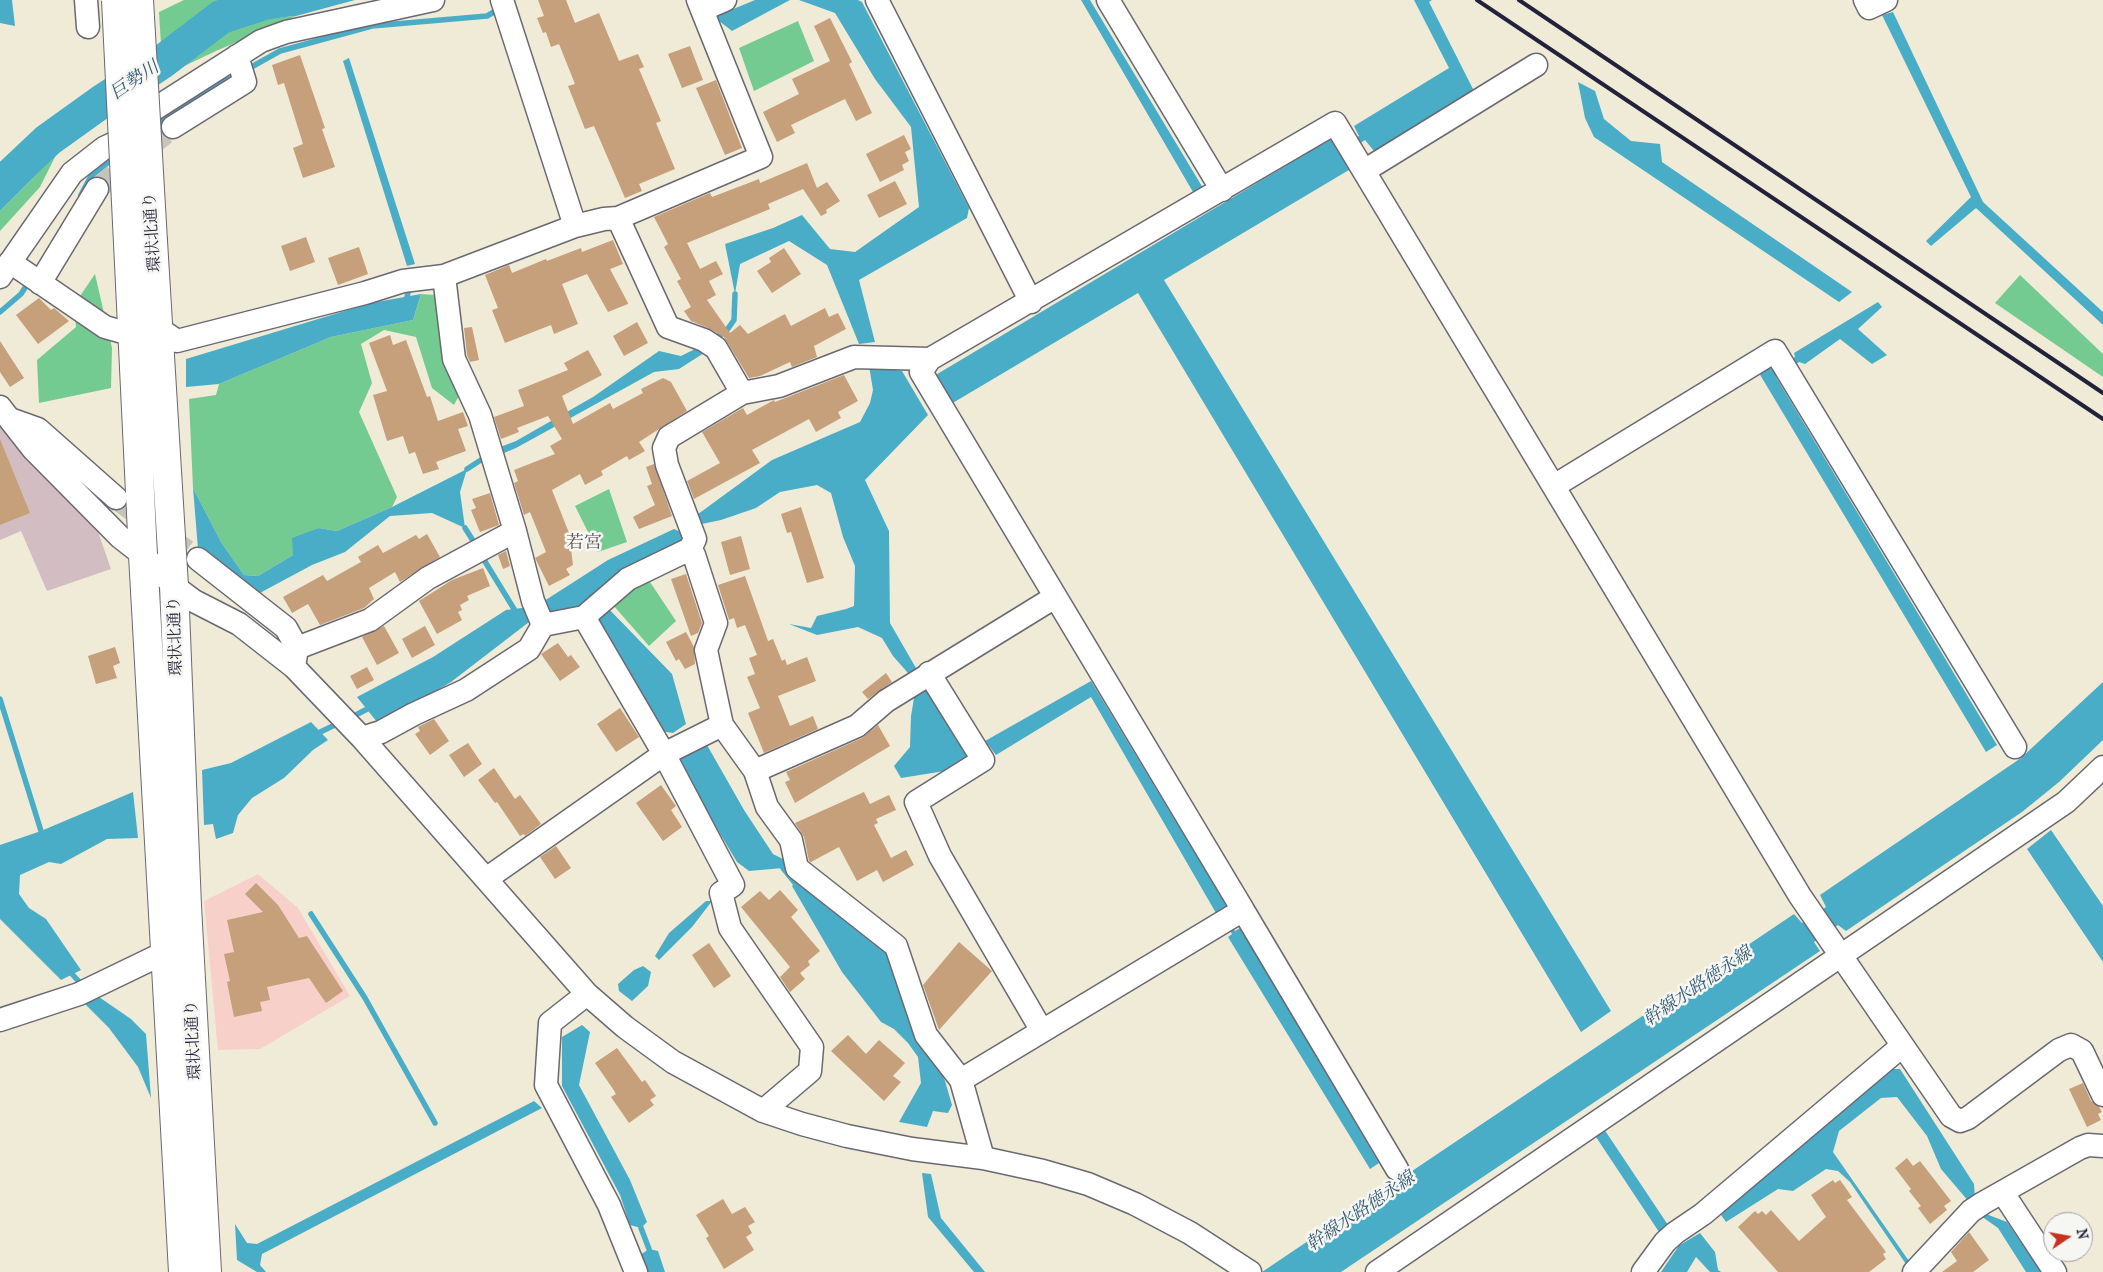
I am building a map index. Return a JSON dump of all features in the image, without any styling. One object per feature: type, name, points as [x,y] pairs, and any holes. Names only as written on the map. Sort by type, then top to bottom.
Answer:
[{"type":"highway","name":"環状北通り","points":[[116,0],[123,139],[159,329],[174,586],[187,906],[207,1272]]},
{"type":"highway","name":"環状北通り","points":[[139,0],[145,115],[141,242],[133,335],[143,555],[183,1272]]},
{"type":"street","points":[[86,0],[88,27]]},
{"type":"street","points":[[145,115],[261,41],[286,32],[433,0]]},
{"type":"street","points":[[159,329],[177,341],[411,280],[444,276],[575,226],[604,219],[618,218],[761,157],[700,5],[726,0]]},
{"type":"street","points":[[877,0],[1031,302]]},
{"type":"street","points":[[1108,0],[1222,190]]},
{"type":"street","points":[[1865,0],[1869,8],[1886,0]]},
{"type":"street","points":[[505,10],[575,226]]},
{"type":"street","points":[[173,127],[245,82],[237,56]]},
{"type":"street","points":[[1354,154],[1536,65]]},
{"type":"street","points":[[1397,1168],[1240,912],[921,372],[930,359],[1031,302],[1335,123],[1810,910],[1950,1116],[1960,1121],[1968,1118],[2059,1050],[2071,1045],[2082,1051],[2103,1095]]},
{"type":"street","points":[[123,139],[104,148],[72,173],[10,269],[40,283],[105,327],[133,335]]},
{"type":"street","points":[[40,283],[97,190]]},
{"type":"street","points":[[618,218],[668,327],[710,344],[742,393]]},
{"type":"street","points":[[444,276],[454,359],[480,414],[515,531],[533,601],[543,625]]},
{"type":"street","points":[[1554,486],[1775,351],[2015,747]]},
{"type":"street","points":[[930,359],[854,357],[779,386],[742,393],[669,437],[664,448],[667,465],[687,517],[694,555],[716,624],[706,650],[722,725],[755,771],[767,807],[791,840],[797,868],[896,946],[926,1035],[961,1080],[983,1158]]},
{"type":"street","points":[[5,413],[40,456],[120,537],[143,555],[174,586],[194,601],[296,657]]},
{"type":"street","points":[[5,413],[38,429],[116,498]]},
{"type":"street","points":[[296,657],[370,620],[428,578],[515,531]]},
{"type":"street","points":[[362,738],[381,732],[414,714],[466,690],[529,649],[543,625],[593,609],[628,579],[692,544]]},
{"type":"street","points":[[198,558],[286,628],[296,657],[328,702],[362,738],[587,994],[625,1027],[673,1062],[763,1111],[847,1136],[912,1149],[983,1158],[1052,1173],[1088,1184],[1136,1204],[1190,1233],[1250,1272]]},
{"type":"street","points":[[755,771],[857,726],[886,701],[921,678],[1054,597]]},
{"type":"street","points":[[593,609],[664,754],[733,885],[720,893],[730,928],[812,1047],[810,1071],[763,1111]]},
{"type":"street","points":[[921,678],[983,760],[916,802],[940,856],[1042,1031]]},
{"type":"street","points":[[486,879],[664,754],[722,725]]},
{"type":"street","points":[[1377,1272],[2066,802],[2103,767]]},
{"type":"street","points":[[961,1080],[1240,912]]},
{"type":"street","points":[[0,1020],[87,991],[166,952]]},
{"type":"street","points":[[587,994],[550,1023],[546,1084],[610,1205],[636,1272]]},
{"type":"street","points":[[1643,1272],[1670,1238],[1703,1214],[1902,1046]]},
{"type":"street","points":[[1922,1269],[1977,1207],[2080,1148],[2088,1145],[2103,1146]]},
{"type":"street","points":[[2004,1193],[2055,1272]]},
{"type":"shaded area","points":[[0,420],[96,526],[111,569],[47,591],[21,531],[0,540]]},
{"type":"shaded area","points":[[258,874],[298,908],[350,996],[260,1049],[218,1050],[204,901]]},
{"type":"green space","points":[[184,0],[224,0],[219,1],[161,45],[159,12]]},
{"type":"green space","points":[[296,16],[163,76],[220,31],[249,20]]},
{"type":"green space","points":[[798,21],[814,61],[754,91],[739,48]]},
{"type":"green space","points":[[60,147],[40,187],[0,231],[0,211],[38,173]]},
{"type":"green space","points":[[95,274],[112,348],[111,388],[39,403],[37,360],[76,327],[74,305]]},
{"type":"green space","points":[[2020,275],[2103,354],[2103,377],[1995,303]]},
{"type":"green space","points":[[421,294],[435,295],[442,355],[462,390],[454,405],[432,388],[416,337],[384,330],[361,344],[372,383],[359,412],[397,497],[392,507],[337,531],[319,528],[293,555],[258,576],[244,575],[221,542],[193,488],[189,399],[216,395],[219,384],[331,337],[413,320]]},
{"type":"green space","points":[[609,489],[627,542],[598,552],[575,506]]},
{"type":"green space","points":[[646,576],[676,621],[649,646],[613,605]]},
{"type":"water","points":[[0,0],[12,0],[15,26],[0,23]]},
{"type":"water","points":[[355,0],[296,16],[249,20],[220,31],[163,76],[161,45],[219,1]]},
{"type":"water","points":[[755,0],[790,0],[732,31],[714,17]]},
{"type":"water","points":[[799,0],[858,0],[862,2],[969,208],[967,218],[859,280],[875,342],[859,344],[827,265],[789,241],[740,264],[735,294],[725,244],[773,228],[802,215],[830,249],[855,252],[919,207],[911,127],[875,79],[835,13]]},
{"type":"water","points":[[1081,0],[1090,0],[1203,188],[1193,192]]},
{"type":"water","points":[[1414,0],[1432,0],[1429,2],[1474,91],[1374,151],[1365,140],[1345,154],[1354,167],[1164,280],[1611,1011],[1581,1032],[1138,293],[951,404],[934,376],[1334,137],[1341,147],[1359,136],[1354,126],[1449,68]]},
{"type":"water","points":[[1893,12],[1983,202],[2103,312],[2103,325],[1976,208],[1931,246],[1926,241],[1971,197],[1882,15]]},
{"type":"water","points":[[349,58],[415,264],[407,266],[343,61]]},
{"type":"water","points":[[1578,82],[1595,91],[1604,119],[1631,141],[1660,144],[1662,162],[1852,292],[1839,302],[1594,137],[1585,118]]},
{"type":"water","points":[[100,87],[102,116],[60,147],[38,173],[0,211],[0,168],[27,140],[60,111]]},
{"type":"water","points":[[421,294],[413,320],[331,337],[219,384],[186,387],[186,359],[371,303]]},
{"type":"water","points":[[1878,302],[1882,307],[1858,329],[1887,355],[1872,364],[1840,339],[1805,364],[1799,362],[1776,377],[1997,745],[1986,752],[1759,373],[1770,368],[1774,371],[1795,357],[1794,353]]},
{"type":"water","points":[[697,348],[704,353],[679,369],[654,372],[516,448],[497,456],[495,449],[516,441],[593,397],[659,351],[681,356]]},
{"type":"water","points":[[869,366],[902,371],[928,415],[865,480],[889,531],[890,623],[916,668],[913,673],[908,673],[893,656],[882,638],[858,627],[817,635],[789,624],[811,628],[817,616],[854,606],[855,566],[843,537],[831,493],[817,485],[780,492],[756,508],[721,520],[697,525],[694,517],[772,460],[860,422],[870,403],[873,390]]},
{"type":"water","points":[[467,469],[460,492],[465,528],[432,513],[390,516],[345,552],[312,565],[258,594],[198,549],[193,488],[221,542],[244,575],[258,576],[293,555],[292,538],[319,528],[337,531],[392,507]]},
{"type":"water","points":[[674,529],[685,534],[676,547],[586,607],[548,614],[541,603],[608,560]]},
{"type":"water","points":[[603,603],[672,674],[686,724],[673,733],[660,731],[598,623],[596,611]]},
{"type":"water","points":[[530,607],[533,619],[451,682],[419,701],[377,722],[357,697],[433,657],[506,610]]},
{"type":"water","points":[[1091,681],[1228,908],[1224,910],[1235,931],[1240,928],[1379,1163],[1370,1169],[1228,937],[1232,934],[1221,912],[1216,913],[1091,697],[996,755],[985,741]]},
{"type":"water","name":"幹線水路徳永線","points":[[2103,682],[2103,740],[2059,782],[2022,812],[1846,931],[1838,925],[1814,942],[1820,951],[1341,1272],[1262,1272],[1794,914],[1802,923],[1826,907],[1820,895],[2021,758]]},
{"type":"water","points":[[931,686],[970,756],[945,771],[901,778],[894,766],[910,747],[911,716],[915,692]]},
{"type":"water","points":[[311,722],[328,740],[313,750],[284,778],[252,798],[238,815],[233,833],[216,839],[213,824],[204,825],[202,770],[231,763]]},
{"type":"water","points":[[707,745],[744,810],[773,854],[789,862],[783,868],[749,871],[737,862],[677,762],[687,754]]},
{"type":"water","points":[[133,792],[138,838],[107,839],[61,864],[49,862],[20,875],[19,894],[29,908],[46,919],[81,970],[61,980],[0,919],[0,845],[41,831]]},
{"type":"water","points":[[2051,830],[2103,906],[2103,962],[2027,849]]},
{"type":"water","points":[[799,879],[827,907],[893,954],[945,1081],[952,1105],[948,1113],[933,1111],[927,1127],[899,1122],[921,1083],[918,1057],[908,1043],[894,1029],[881,1022],[842,972],[792,886]]},
{"type":"water","points":[[706,901],[712,901],[692,927],[659,960],[655,956],[669,933]]},
{"type":"water","points":[[643,966],[651,972],[648,986],[632,1001],[619,991],[618,984],[634,970]]},
{"type":"water","points":[[99,997],[131,1019],[146,1034],[151,1098],[138,1067],[109,1028],[84,1003]]},
{"type":"water","points":[[582,1025],[590,1032],[579,1085],[630,1180],[647,1222],[641,1228],[630,1225],[620,1195],[562,1086],[562,1037]]},
{"type":"water","points":[[1888,1069],[1900,1069],[1974,1184],[1975,1199],[1986,1214],[2007,1222],[2041,1272],[2026,1272],[1998,1228],[1981,1216],[1941,1169],[1927,1136],[1897,1097],[1881,1098],[1839,1131],[1833,1152],[1911,1264],[1908,1267],[1850,1182],[1838,1171],[1826,1169],[1793,1191],[1778,1189],[1726,1222],[1721,1215],[1746,1187]]},
{"type":"water","points":[[534,1101],[542,1108],[262,1254],[260,1265],[266,1272],[257,1272],[237,1260],[235,1224],[247,1243],[257,1244]]},
{"type":"water","points":[[1604,1129],[1668,1225],[1665,1228],[1680,1245],[1700,1233],[1715,1252],[1718,1270],[1721,1272],[1710,1272],[1696,1257],[1687,1272],[1661,1272],[1678,1247],[1663,1230],[1659,1232],[1596,1137]]},
{"type":"water","points":[[922,1173],[931,1174],[941,1218],[985,1272],[974,1272],[928,1217]]},
{"type":"water","points":[[649,1249],[658,1251],[665,1272],[647,1272],[640,1255]]},
{"type":"building","points":[[538,0],[566,0],[575,23],[599,13],[619,61],[638,54],[644,67],[639,69],[661,121],[656,123],[675,169],[639,184],[642,191],[625,198],[594,126],[585,129],[568,86],[575,84],[559,44],[551,47],[546,32],[543,33],[537,18],[544,16]]},
{"type":"building","points":[[830,18],[852,62],[849,64],[872,113],[856,121],[845,99],[791,125],[795,133],[777,142],[763,112],[799,94],[792,79],[830,61],[814,26]]},
{"type":"building","points":[[690,46],[703,80],[682,88],[668,54]]},
{"type":"building","points":[[300,55],[325,128],[322,129],[335,167],[303,178],[293,148],[303,144],[284,83],[278,85],[272,65]]},
{"type":"building","points":[[716,80],[742,148],[725,155],[696,88]]},
{"type":"building","points":[[904,135],[911,149],[905,152],[909,161],[902,165],[904,170],[880,182],[866,154]]},
{"type":"building","points":[[807,163],[817,188],[827,182],[840,201],[826,210],[827,213],[821,216],[803,189],[768,204],[770,209],[687,243],[700,269],[716,261],[723,274],[709,281],[716,295],[707,300],[730,333],[740,325],[748,334],[785,314],[791,326],[825,308],[829,317],[838,313],[846,329],[814,346],[817,357],[792,367],[790,362],[760,376],[749,378],[724,337],[691,321],[684,311],[691,307],[677,281],[681,279],[664,247],[668,244],[654,217],[710,193],[712,197],[759,179],[760,183]]},
{"type":"building","points":[[895,181],[907,204],[879,218],[867,195]]},
{"type":"building","points":[[306,237],[315,262],[290,271],[281,246]]},
{"type":"building","points":[[613,240],[623,264],[610,269],[628,304],[608,312],[587,274],[562,284],[578,324],[554,334],[551,325],[505,343],[492,310],[498,308],[485,275],[509,265],[512,273],[546,259],[547,261],[581,248],[582,252]]},
{"type":"building","points":[[359,247],[368,274],[338,285],[328,258]]},
{"type":"building","points":[[784,248],[801,274],[772,293],[757,271],[771,262],[769,258]]},
{"type":"building","points":[[39,298],[51,310],[54,308],[69,321],[38,344],[16,315]]},
{"type":"building","points":[[637,322],[648,343],[624,356],[613,336]]},
{"type":"building","points":[[472,327],[479,360],[470,362],[467,355],[464,328]]},
{"type":"building","points":[[390,335],[393,345],[406,340],[427,397],[430,396],[438,421],[463,412],[468,426],[458,429],[466,451],[436,462],[439,469],[423,474],[415,452],[409,454],[403,436],[387,441],[373,395],[387,391],[369,343]]},
{"type":"building","points":[[0,341],[24,378],[10,387],[0,372]]},
{"type":"building","points":[[588,350],[602,375],[562,396],[573,424],[610,403],[613,409],[643,393],[641,389],[663,378],[671,382],[687,411],[639,442],[645,451],[629,460],[627,456],[601,471],[603,475],[585,485],[580,474],[552,490],[569,533],[573,565],[566,569],[570,575],[549,586],[535,558],[546,552],[530,512],[524,515],[514,483],[518,481],[514,470],[555,454],[550,446],[562,439],[548,416],[517,428],[519,432],[501,439],[494,417],[524,406],[518,390],[568,370],[564,363]]},
{"type":"building","points":[[844,375],[858,401],[838,412],[841,418],[816,432],[809,419],[752,450],[760,463],[694,499],[687,481],[720,463],[702,432],[743,408],[747,415],[774,400],[775,402]]},
{"type":"building","points":[[0,439],[30,513],[0,525]]},
{"type":"building","points":[[654,464],[672,516],[639,529],[633,517],[655,505],[647,486],[652,484],[646,467]]},
{"type":"building","points":[[490,493],[499,525],[480,532],[471,510],[476,508],[472,499]]},
{"type":"building","points":[[801,507],[824,578],[807,583],[791,532],[787,533],[781,514]]},
{"type":"building","points":[[427,534],[440,557],[400,582],[395,572],[369,588],[374,599],[364,608],[320,625],[308,604],[292,613],[283,597],[323,575],[327,581],[361,562],[358,557],[378,545],[383,553],[416,535],[419,539]]},
{"type":"building","points":[[741,536],[750,569],[730,575],[721,542]]},
{"type":"building","points":[[506,551],[510,566],[503,569],[498,555]]},
{"type":"building","points":[[483,568],[490,586],[467,596],[469,600],[460,605],[462,610],[458,612],[462,620],[437,634],[419,601],[452,580]]},
{"type":"building","points":[[686,574],[702,623],[698,633],[691,636],[671,579]]},
{"type":"building","points":[[745,576],[768,641],[773,639],[782,661],[785,659],[787,665],[807,657],[816,681],[778,696],[790,726],[813,716],[818,729],[764,753],[748,713],[760,708],[747,677],[755,674],[749,658],[757,655],[745,625],[737,628],[734,618],[729,620],[718,585]]},
{"type":"building","points":[[384,626],[399,653],[377,665],[362,637]]},
{"type":"building","points":[[425,626],[435,645],[412,658],[402,639]]},
{"type":"building","points":[[686,632],[694,647],[695,664],[685,669],[679,659],[676,661],[666,642]]},
{"type":"building","points":[[558,643],[568,657],[571,655],[580,667],[560,681],[541,654]]},
{"type":"building","points":[[115,647],[120,663],[113,666],[117,678],[96,684],[88,656]]},
{"type":"building","points":[[367,667],[374,680],[357,689],[350,676]]},
{"type":"building","points":[[886,673],[892,682],[868,699],[862,692]]},
{"type":"building","points":[[620,708],[639,737],[616,752],[597,724]]},
{"type":"building","points":[[434,719],[449,741],[430,755],[415,734],[420,731],[418,727]]},
{"type":"building","points":[[878,725],[890,746],[795,803],[785,782],[790,780],[786,772],[862,738]]},
{"type":"building","points":[[468,743],[482,764],[464,777],[449,755]]},
{"type":"building","points":[[494,768],[515,799],[520,795],[541,824],[525,836],[524,834],[520,836],[497,802],[495,803],[478,780]]},
{"type":"building","points":[[661,785],[676,806],[671,810],[682,827],[663,841],[636,803]]},
{"type":"building","points":[[864,792],[870,804],[889,795],[896,810],[876,819],[878,823],[874,825],[891,858],[906,850],[914,865],[883,882],[877,870],[857,881],[839,847],[811,862],[809,861],[804,837],[795,823]]},
{"type":"building","points":[[556,846],[571,868],[555,879],[540,857]]},
{"type":"building","points":[[256,883],[278,905],[299,938],[307,936],[343,991],[326,1003],[309,978],[267,987],[270,1000],[260,1002],[262,1011],[234,1017],[227,982],[230,981],[224,954],[234,952],[227,920],[263,912],[245,894]]},
{"type":"building","points":[[780,890],[798,910],[791,917],[820,951],[808,961],[810,965],[800,973],[805,979],[790,992],[780,977],[790,967],[741,907],[760,891],[769,900]]},
{"type":"building","points":[[959,942],[992,971],[939,1030],[923,985]]},
{"type":"building","points":[[709,943],[731,976],[714,988],[692,955]]},
{"type":"building","points":[[848,1035],[866,1054],[879,1040],[905,1063],[893,1076],[901,1082],[884,1101],[831,1051]]},
{"type":"building","points":[[617,1048],[642,1082],[645,1080],[656,1096],[650,1100],[654,1105],[629,1123],[611,1097],[616,1094],[595,1063]]},
{"type":"building","points":[[2083,1083],[2091,1101],[2102,1112],[2098,1114],[2101,1120],[2087,1127],[2069,1089]]},
{"type":"building","points":[[1907,1158],[1913,1166],[1920,1161],[1951,1201],[1944,1206],[1947,1210],[1930,1224],[1918,1208],[1921,1206],[1909,1191],[1911,1189],[1895,1168]]},
{"type":"building","points":[[1833,1180],[1835,1183],[1840,1180],[1852,1197],[1847,1200],[1886,1252],[1883,1254],[1886,1259],[1869,1272],[1778,1272],[1738,1227],[1755,1211],[1758,1214],[1762,1211],[1766,1215],[1771,1210],[1799,1241],[1826,1217],[1811,1195]]},
{"type":"building","points":[[723,1199],[732,1214],[745,1207],[755,1222],[748,1226],[752,1233],[746,1237],[754,1250],[724,1269],[706,1238],[709,1236],[696,1215]]},
{"type":"building","points":[[1969,1232],[1989,1260],[1973,1272],[1942,1272],[1957,1261],[1951,1252]]},
{"type":"waterway","name":"巨勢川","points":[[0,185],[48,140],[162,62],[221,17],[264,3],[283,0]]},
{"type":"waterway","points":[[246,70],[280,51],[372,26],[487,16],[499,9]]},
{"type":"waterway","points":[[155,126],[181,106],[229,79]]},
{"type":"waterway","points":[[81,195],[91,176],[116,156]]},
{"type":"waterway","points":[[0,312],[21,294],[30,280]]},
{"type":"waterway","points":[[407,297],[410,284]]},
{"type":"waterway","points":[[713,340],[727,330],[734,320],[735,294]]},
{"type":"waterway","points":[[467,469],[487,456]]},
{"type":"waterway","points":[[465,528],[477,547]]},
{"type":"waterway","points":[[481,555],[514,609]]},
{"type":"waterway","points":[[0,699],[41,831]]},
{"type":"waterway","points":[[350,718],[373,706]]},
{"type":"waterway","points":[[314,735],[339,723]]},
{"type":"waterway","points":[[783,868],[795,883]]},
{"type":"waterway","points":[[311,914],[365,998],[435,1123]]},
{"type":"waterway","points":[[72,974],[83,986]]},
{"type":"waterway","points":[[641,1228],[649,1249]]},
{"type":"tunnel","points":[[97,189],[173,127]]},
{"type":"tunnel","points":[[116,498],[198,559]]},
{"type":"railway","points":[[1477,0],[2103,419]]},
{"type":"railway","points":[[1519,0],[2103,393]]},
{"type":"district","name":"若宮","points":[[584,544]]}]
